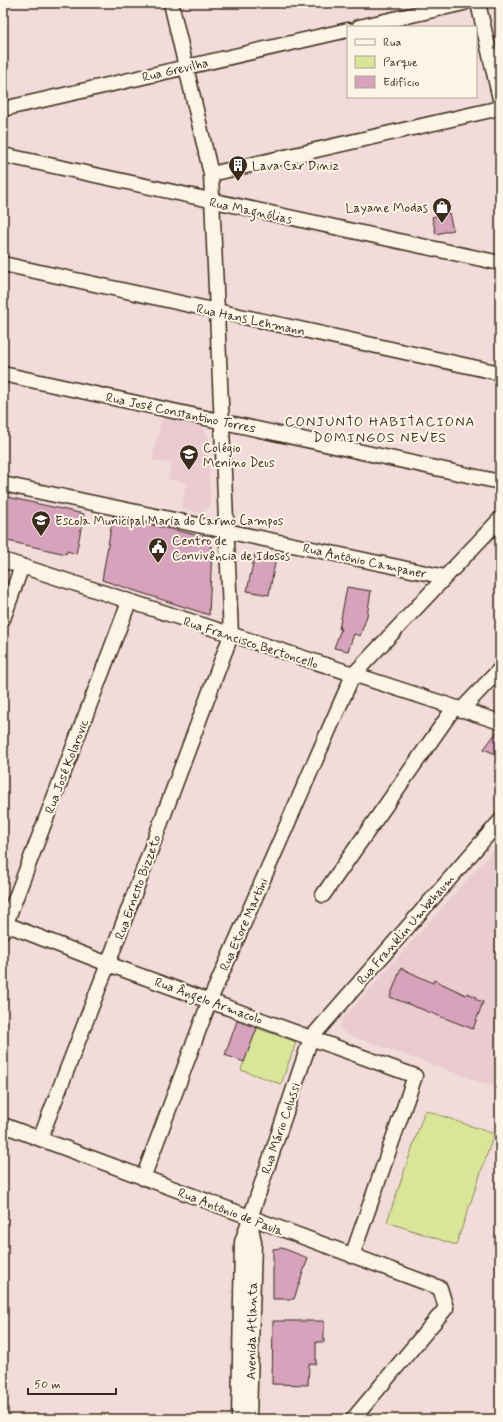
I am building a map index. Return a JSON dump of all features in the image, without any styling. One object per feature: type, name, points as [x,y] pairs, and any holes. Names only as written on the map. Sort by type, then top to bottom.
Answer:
[{"type":"street","points":[[170,3],[210,174],[213,202],[231,635]]},
{"type":"street","points":[[363,26],[464,3]]},
{"type":"street","points":[[478,3],[497,68],[500,99]]},
{"type":"street","name":"Rua Grevilha","points":[[3,109],[347,30]]},
{"type":"street","points":[[210,174],[500,108]]},
{"type":"street","name":"Rua Magnólias","points":[[3,155],[213,202],[500,263]]},
{"type":"street","name":"Rua Hans Lehmann","points":[[3,264],[500,373]]},
{"type":"street","name":"Rua José Constantino Torres","points":[[3,374],[500,482]]},
{"type":"street","name":"Rua Antônio Campaner","points":[[3,484],[445,577]]},
{"type":"street","name":"Rua Etore Martini","points":[[143,1178],[210,1000],[353,675],[500,520]]},
{"type":"street","name":"Rua Francisco Bertoncello","points":[[3,560],[500,722]]},
{"type":"street","points":[[3,618],[22,566]]},
{"type":"street","name":"Rua José Kolarovic","points":[[4,926],[129,602]]},
{"type":"street","name":"Rua Ernesto Bizzeto","points":[[40,1139],[108,964],[231,635]]},
{"type":"street","points":[[323,895],[457,709],[500,669]]},
{"type":"street","name":"Rua Franklin Umbehaum","points":[[311,1038],[500,821]]},
{"type":"street","name":"Rua Ângelo Armacolo","points":[[4,926],[415,1076],[352,1256]]},
{"type":"street","name":"Rua Mário Colussi","points":[[248,1242],[250,1219],[311,1038]]},
{"type":"street","name":"Rua Antônio de Paula","points":[[3,1125],[250,1219],[440,1288],[446,1308],[353,1419]]},
{"type":"street","name":"Avenida Atlanta","points":[[239,1419],[248,1242]]},
{"type":"street","name":"Avenida Atlanta","points":[[248,1242],[249,1419]]},
{"type":"shaded area","name":"Colégio Menino Deus","points":[[162,416],[202,426],[208,437],[210,505],[201,513],[181,508],[186,483],[168,479],[171,464],[152,460]]},
{"type":"shaded area","points":[[500,843],[500,1089],[346,1034],[340,1028],[341,1021]]},
{"type":"green space","points":[[257,1028],[296,1042],[281,1084],[241,1070]]},
{"type":"green space","points":[[425,1110],[494,1134],[456,1245],[387,1222]]},
{"type":"building","name":"Layane Modas","points":[[449,213],[453,230],[436,234],[432,217]]},
{"type":"building","points":[[3,496],[84,514],[76,554],[67,551],[66,554],[3,540]]},
{"type":"building","name":"Centro de Convivência de Idosos","points":[[113,516],[205,537],[212,549],[209,615],[102,580]]},
{"type":"building","points":[[255,554],[276,557],[269,595],[247,591]]},
{"type":"building","points":[[347,587],[371,591],[367,616],[360,636],[354,634],[348,651],[334,648],[341,629],[339,629]]},
{"type":"building","points":[[498,730],[500,730],[500,756],[484,749]]},
{"type":"building","points":[[401,968],[433,983],[434,980],[466,995],[467,993],[476,997],[475,999],[483,1002],[473,1029],[390,997]]},
{"type":"building","points":[[237,1021],[257,1028],[244,1062],[225,1055]]},
{"type":"building","points":[[282,1248],[308,1258],[294,1299],[273,1299],[273,1249]]},
{"type":"building","points":[[273,1321],[324,1321],[324,1342],[316,1342],[316,1364],[309,1364],[308,1385],[272,1384]]},
{"type":"place","name":"Lava Car Diniz","points":[[238,182]]},
{"type":"place","name":"Layane Modas","points":[[442,224]]},
{"type":"place","name":"Colégio Menino Deus","points":[[189,471]]},
{"type":"place","name":"Escola Municipal Maria do Carmo Campos","points":[[41,537]]},
{"type":"place","name":"Centro de Convivência de Idosos","points":[[158,564]]},
{"type":"district","name":"CONJUNTO HABITACIONA DOMINGOS NEVES","points":[[380,430]]}]
